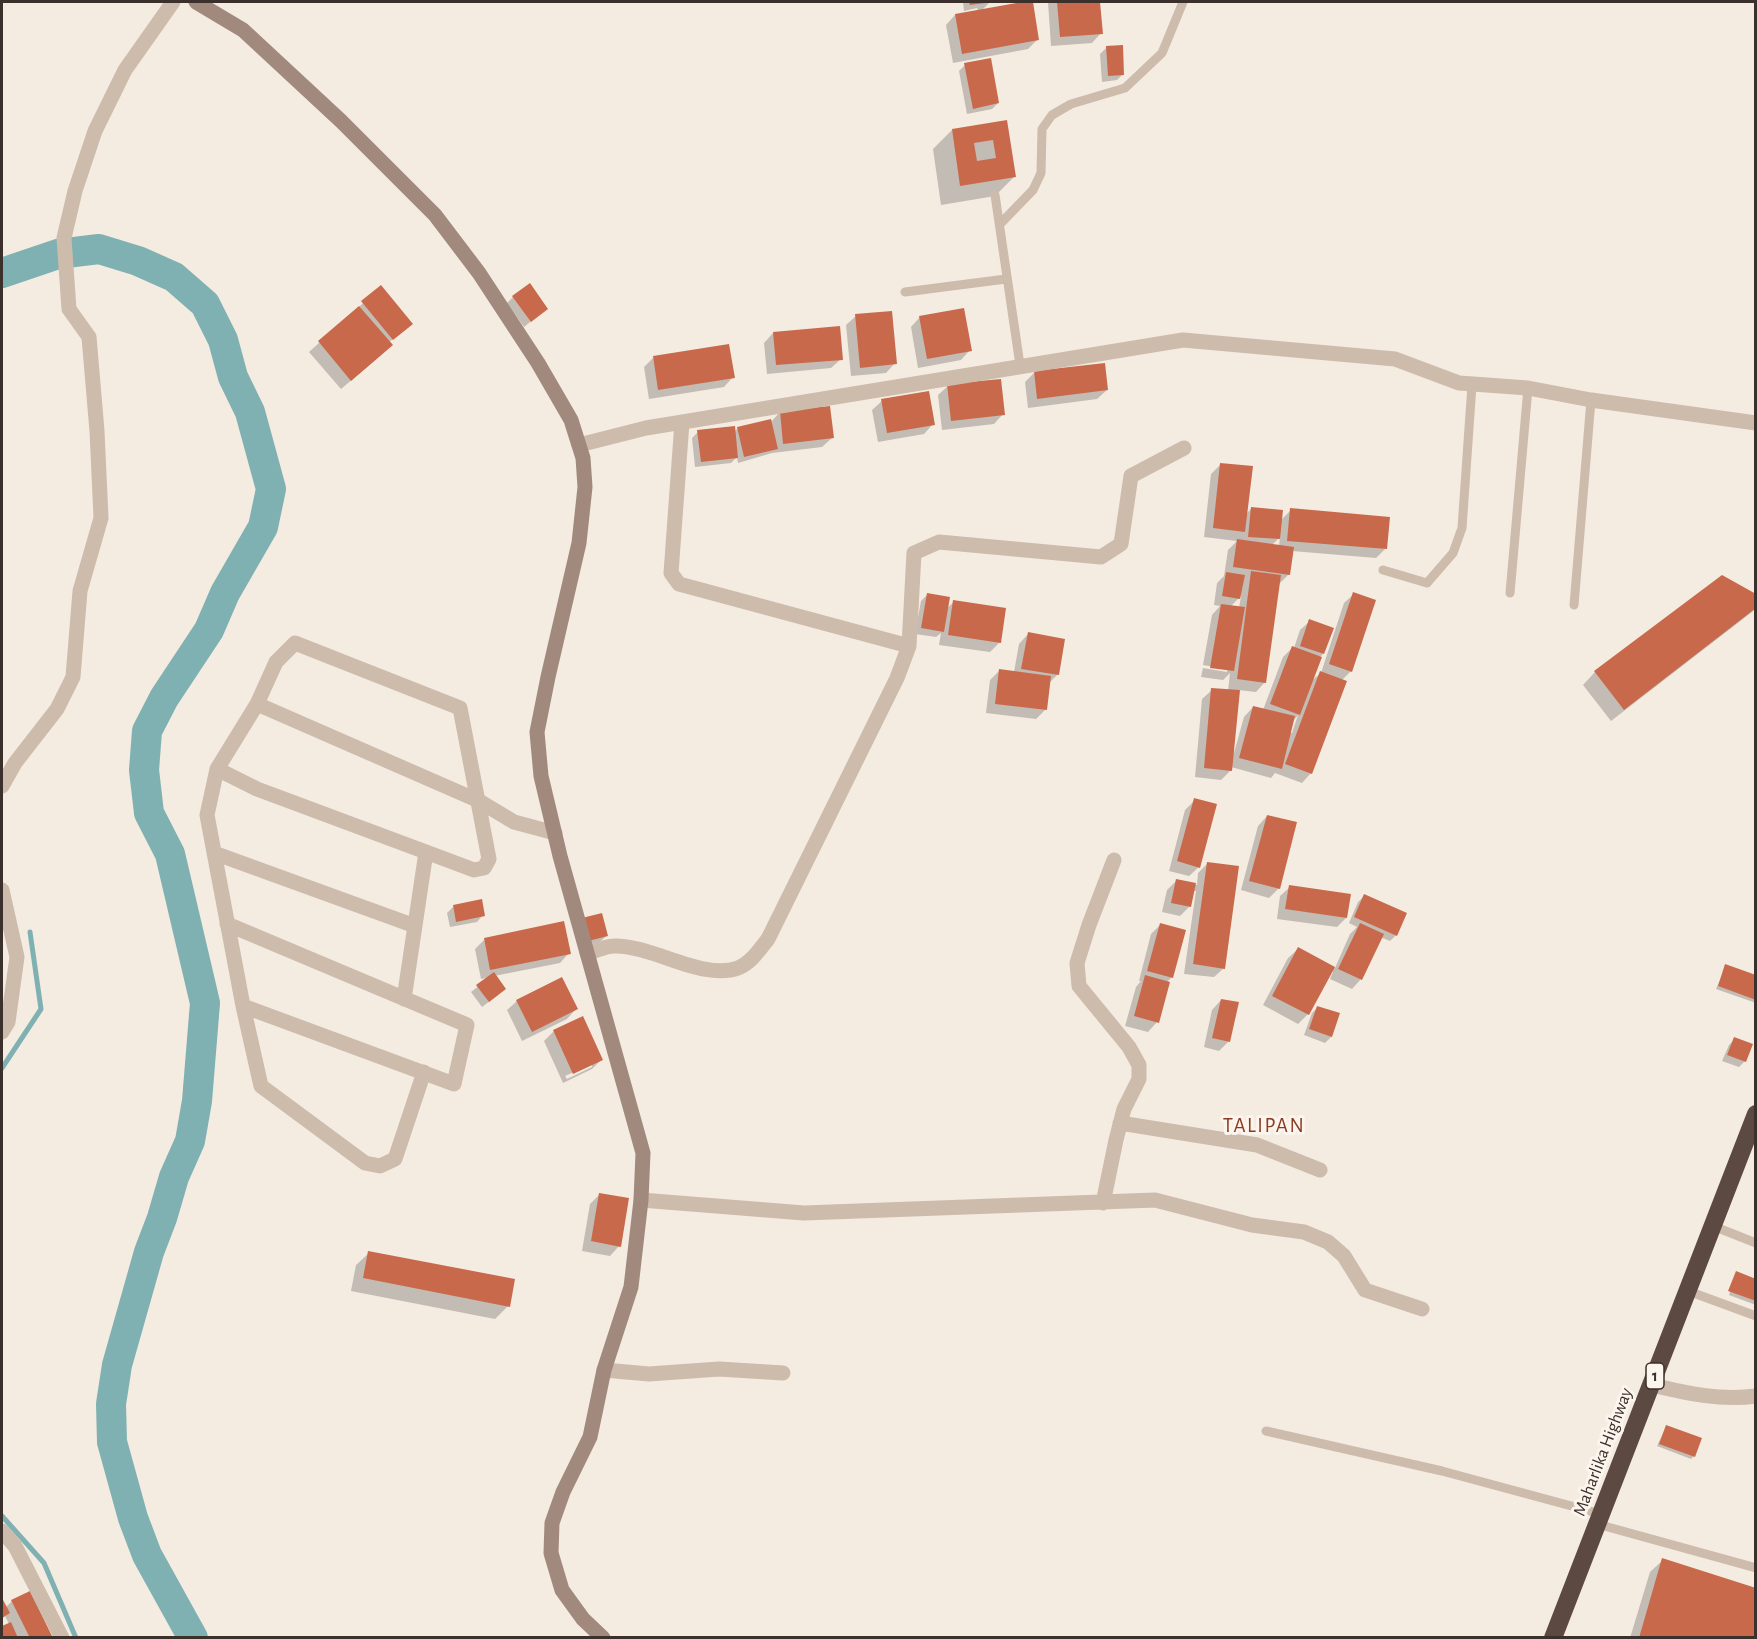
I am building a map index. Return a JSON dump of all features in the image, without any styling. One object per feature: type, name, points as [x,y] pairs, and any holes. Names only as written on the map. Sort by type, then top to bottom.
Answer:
[{"type":"highway","name":"Maharlika Highway","points":[[1553,1638],[1713,1226],[1751,1142],[1755,1114]]},
{"type":"street","points":[[2,786],[15,763],[57,708],[72,677],[80,591],[101,518],[97,431],[88,337],[69,309],[64,238],[75,191],[95,130],[124,70],[173,2]]},
{"type":"street","points":[[196,2],[243,30],[341,121],[435,215],[479,273],[538,363],[571,420],[583,458],[585,487],[579,543],[537,732],[541,776],[555,833],[643,1153],[641,1200],[631,1287],[604,1370],[590,1437],[563,1492],[552,1523],[551,1553],[562,1590],[583,1619],[603,1638]]},
{"type":"street","points":[[579,446],[646,428],[1183,340],[1395,359],[1459,383],[1528,388],[1591,400],[1755,423]]},
{"type":"street","points":[[682,422],[671,573],[679,584],[909,646]]},
{"type":"street","points":[[587,953],[613,946],[633,948],[707,969],[722,971],[739,968],[752,958],[768,939],[897,678],[909,646],[914,553],[939,542],[1101,557],[1121,544],[1131,476],[1184,448]]},
{"type":"street","points":[[217,769],[257,789],[474,870],[484,868],[489,859],[460,708],[295,643],[276,662],[257,704],[217,769],[207,815],[243,1005],[261,1086],[364,1163],[380,1166],[395,1159],[424,1072]]},
{"type":"street","points":[[257,704],[479,801],[514,822],[555,833]]},
{"type":"street","points":[[405,999],[426,852]]},
{"type":"street","points":[[214,853],[415,926]]},
{"type":"street","points":[[1103,1203],[1120,1123],[1139,1078],[1139,1065],[1129,1047],[1078,986],[1077,963],[1114,860]]},
{"type":"street","points":[[2,890],[17,957],[8,1022],[2,1032]]},
{"type":"street","points":[[227,924],[466,1025],[454,1084],[243,1005]]},
{"type":"street","points":[[1120,1123],[1257,1145],[1320,1170]]},
{"type":"street","points":[[641,1200],[804,1213],[1155,1200],[1252,1225],[1304,1232],[1328,1242],[1344,1256],[1365,1290],[1422,1309]]},
{"type":"street","points":[[604,1370],[649,1374],[719,1369],[783,1373]]},
{"type":"street","points":[[1652,1385],[1690,1394],[1735,1399],[1755,1396]]},
{"type":"street","points":[[2,1531],[15,1546],[62,1638]]},
{"type":"lane","points":[[1000,224],[1033,190],[1041,173],[1042,129],[1052,115],[1071,104],[1125,88],[1162,53],[1183,2]]},
{"type":"lane","points":[[995,195],[1020,366]]},
{"type":"lane","points":[[905,292],[1006,279]]},
{"type":"lane","points":[[1383,570],[1427,583],[1453,553],[1462,528],[1472,385]]},
{"type":"lane","points":[[1510,593],[1528,388]]},
{"type":"lane","points":[[1574,605],[1591,400]]},
{"type":"lane","points":[[1713,1226],[1755,1243]]},
{"type":"lane","points":[[1688,1291],[1755,1316]]},
{"type":"lane","points":[[1266,1431],[1442,1471],[1755,1568]]},
{"type":"building","points":[[969,2],[985,2],[985,3],[970,5]]},
{"type":"building","points":[[1033,2],[1039,40],[962,54],[955,14]]},
{"type":"building","points":[[1057,2],[1100,2],[1103,34],[1060,37]]},
{"type":"building","points":[[1123,45],[1124,75],[1108,76],[1106,46]]},
{"type":"building","points":[[991,58],[999,103],[973,109],[964,63]]},
{"type":"building","points":[[1007,120],[1016,177],[960,186],[952,129]],"holes":[[[993,140],[996,158],[977,161],[974,143]]]},
{"type":"building","points":[[530,283],[548,309],[531,322],[512,296]]},
{"type":"building","points":[[381,285],[413,324],[393,340],[361,301]]},
{"type":"building","points":[[359,306],[393,345],[351,381],[318,341]]},
{"type":"building","points":[[964,308],[972,351],[927,359],[919,316]]},
{"type":"building","points":[[892,311],[897,364],[860,368],[855,314]]},
{"type":"building","points":[[840,326],[843,360],[776,365],[773,332]]},
{"type":"building","points":[[729,344],[735,378],[658,390],[653,356]]},
{"type":"building","points":[[1105,363],[1108,390],[1037,399],[1034,371]]},
{"type":"building","points":[[1001,379],[1005,415],[951,421],[947,384]]},
{"type":"building","points":[[929,391],[935,425],[887,433],[881,399]]},
{"type":"building","points":[[830,406],[834,438],[783,444],[780,411]]},
{"type":"building","points":[[771,419],[778,449],[744,457],[737,427]]},
{"type":"building","points":[[735,426],[738,458],[701,462],[697,430]]},
{"type":"building","points":[[1220,463],[1253,466],[1245,532],[1213,528]]},
{"type":"building","points":[[1251,507],[1283,510],[1280,539],[1248,537]]},
{"type":"building","points":[[1290,508],[1390,517],[1387,549],[1287,541]]},
{"type":"building","points":[[1237,539],[1294,547],[1290,575],[1233,567]]},
{"type":"building","points":[[1251,571],[1281,575],[1266,683],[1237,679]]},
{"type":"building","points":[[1226,572],[1245,575],[1240,599],[1222,596]]},
{"type":"building","points":[[1722,575],[1756,594],[1756,608],[1624,710],[1594,671]]},
{"type":"building","points":[[1353,592],[1376,600],[1352,672],[1329,664]]},
{"type":"building","points":[[927,593],[950,597],[944,632],[921,628]]},
{"type":"building","points":[[953,600],[1006,608],[1001,643],[948,635]]},
{"type":"building","points":[[1221,604],[1245,607],[1234,671],[1210,668]]},
{"type":"building","points":[[1309,619],[1334,628],[1324,654],[1300,646]]},
{"type":"building","points":[[1028,632],[1065,639],[1059,675],[1021,669]]},
{"type":"building","points":[[1292,646],[1322,657],[1300,715],[1270,704]]},
{"type":"building","points":[[999,669],[1051,676],[1047,710],[995,704]]},
{"type":"building","points":[[1320,671],[1347,681],[1312,774],[1285,764]]},
{"type":"building","points":[[1211,688],[1240,690],[1232,771],[1204,768]]},
{"type":"building","points":[[1253,706],[1295,716],[1282,769],[1239,758]]},
{"type":"building","points":[[1194,798],[1217,804],[1200,868],[1177,861]]},
{"type":"building","points":[[1267,815],[1297,822],[1280,889],[1249,881]]},
{"type":"building","points":[[1207,862],[1239,866],[1225,969],[1193,964]]},
{"type":"building","points":[[1176,879],[1196,883],[1191,907],[1171,903]]},
{"type":"building","points":[[1289,885],[1351,894],[1347,918],[1285,909]]},
{"type":"building","points":[[1364,894],[1407,913],[1397,936],[1354,917]]},
{"type":"building","points":[[482,899],[485,916],[456,922],[453,905]]},
{"type":"building","points":[[602,913],[608,936],[588,941],[582,918]]},
{"type":"building","points":[[564,921],[571,954],[490,970],[484,938]]},
{"type":"building","points":[[1160,923],[1186,930],[1173,978],[1147,971]]},
{"type":"building","points":[[1360,923],[1384,934],[1362,980],[1338,969]]},
{"type":"building","points":[[1298,947],[1335,967],[1309,1015],[1272,996]]},
{"type":"building","points":[[1725,964],[1756,975],[1756,1000],[1718,986]]},
{"type":"building","points":[[494,972],[506,989],[489,1002],[476,985]]},
{"type":"building","points":[[1145,975],[1170,982],[1159,1023],[1134,1016]]},
{"type":"building","points":[[562,977],[578,1009],[532,1032],[516,1000]]},
{"type":"building","points":[[1221,999],[1239,1002],[1230,1042],[1212,1038]]},
{"type":"building","points":[[1317,1006],[1340,1013],[1332,1037],[1309,1029]]},
{"type":"building","points":[[583,1016],[603,1060],[573,1074],[553,1030]]},
{"type":"building","points":[[1734,1037],[1753,1044],[1746,1062],[1727,1055]]},
{"type":"building","points":[[599,1193],[629,1198],[621,1247],[591,1241]]},
{"type":"building","points":[[368,1251],[515,1279],[510,1307],[363,1278]]},
{"type":"building","points":[[1736,1271],[1756,1279],[1756,1301],[1728,1291]]},
{"type":"building","points":[[1666,1425],[1702,1438],[1695,1457],[1659,1444]]},
{"type":"building","points":[[1662,1558],[1756,1588],[1756,1638],[1639,1638]]},
{"type":"building","points":[[30,1591],[52,1636],[48,1638],[30,1638],[11,1600]]},
{"type":"building","points":[[2,1598],[10,1613],[2,1618]]},
{"type":"building","points":[[11,1622],[18,1638],[2,1638],[2,1626]]},
{"type":"waterway","points":[[2,273],[58,254],[99,249],[138,261],[174,277],[205,304],[223,340],[233,377],[250,412],[271,489],[263,527],[225,593],[209,630],[164,698],[147,731],[144,770],[149,813],[170,854],[205,1003],[197,1101],[190,1141],[174,1177],[149,1252],[117,1365],[111,1404],[112,1442],[133,1518],[147,1555],[193,1638]]},
{"type":"waterway","points":[[2,1068],[41,1009],[30,932]]},
{"type":"waterway","points":[[2,1516],[44,1563],[76,1638]]},
{"type":"district","name":"TALIPAN","points":[[1264,1126]]}]
